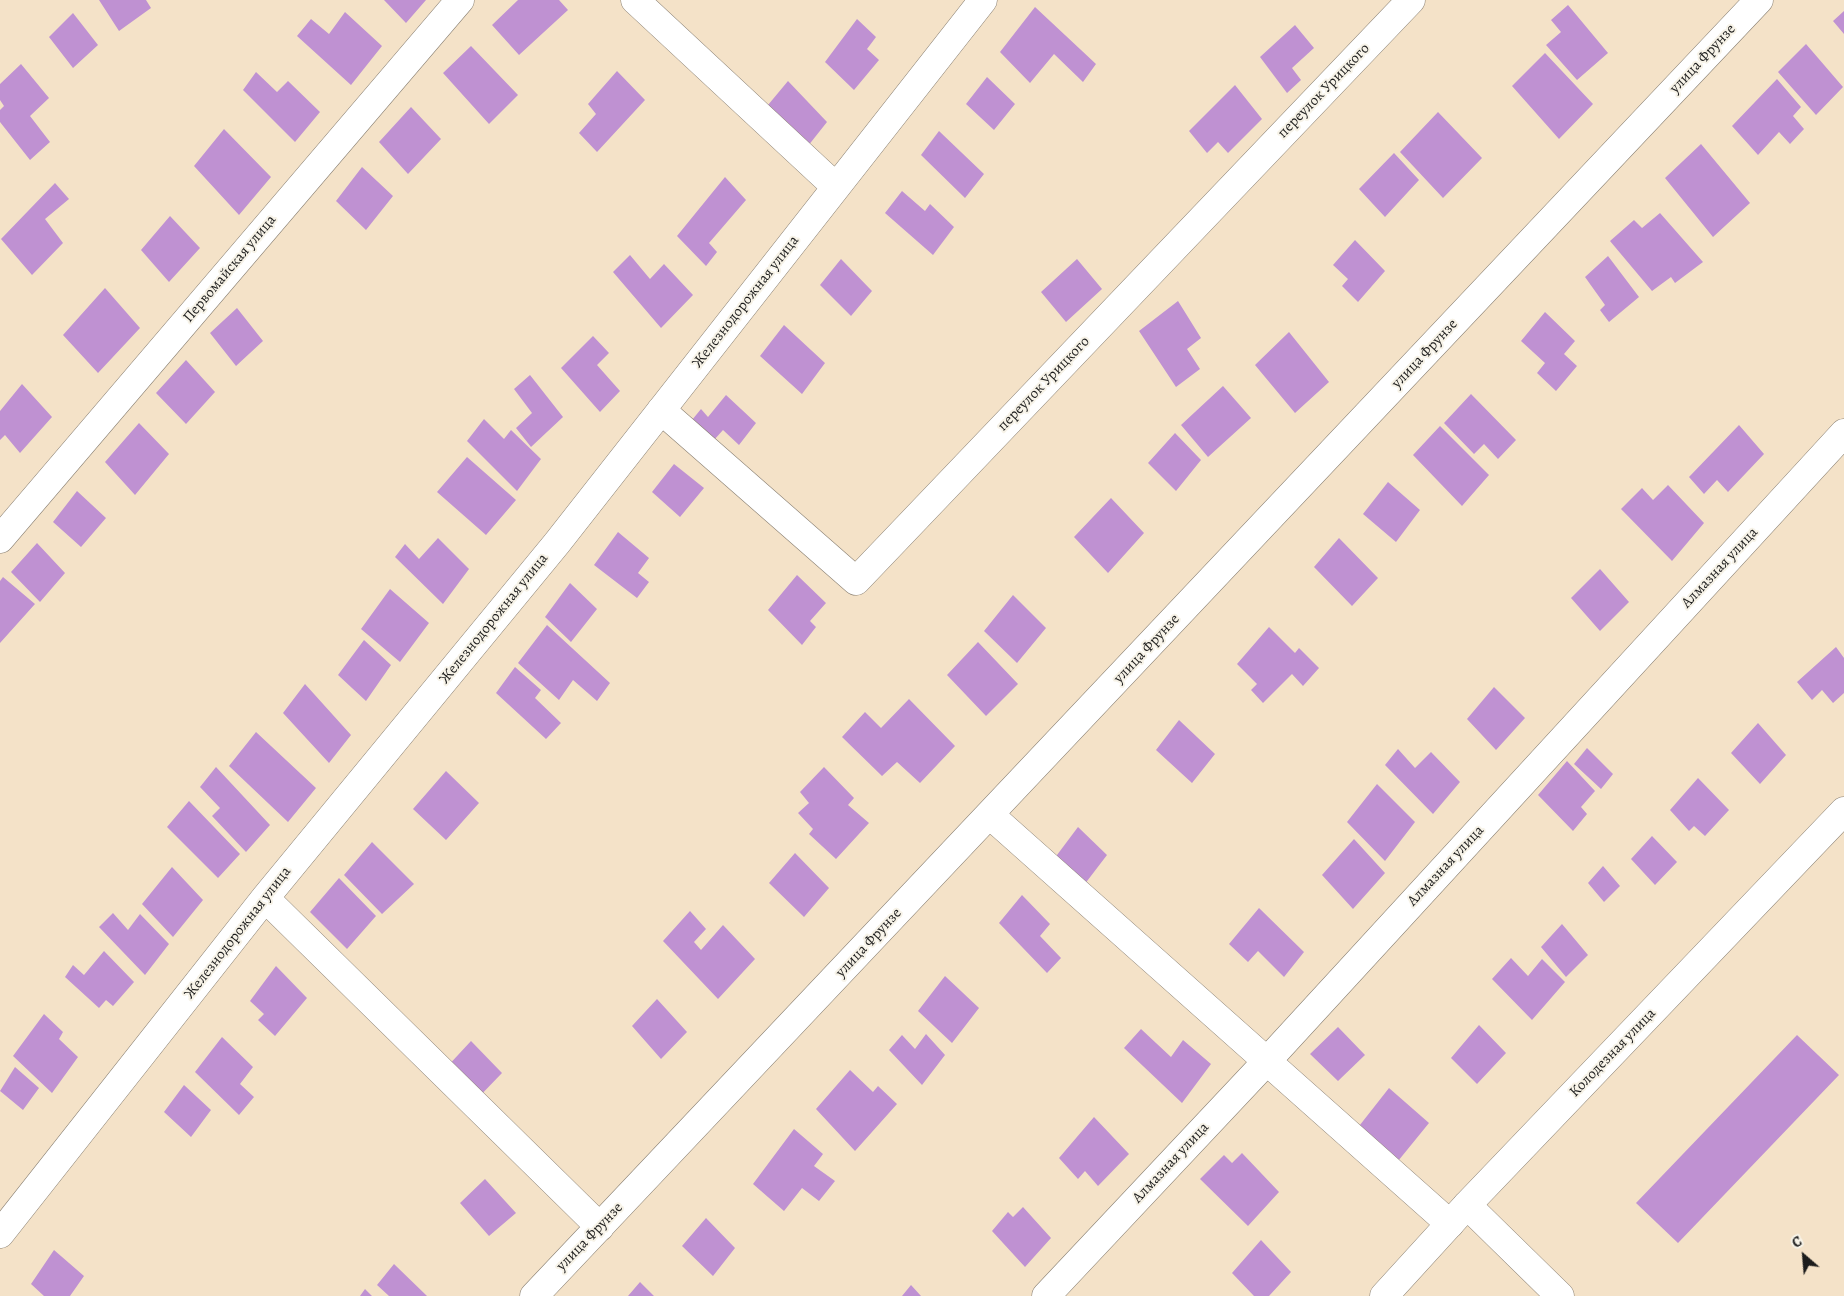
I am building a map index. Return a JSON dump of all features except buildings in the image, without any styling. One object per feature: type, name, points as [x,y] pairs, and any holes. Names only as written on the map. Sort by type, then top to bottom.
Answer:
[{"type":"street","name":"Первомайская улица","points":[[0,539],[460,0]]},
{"type":"street","points":[[635,0],[836,187]]},
{"type":"street","name":"Железнодорожная улица","points":[[1,1232],[265,898],[557,542],[983,0]]},
{"type":"street","name":"переулок Урицкого","points":[[661,410],[856,581],[1411,0]]},
{"type":"street","name":"улица Фрунзе","points":[[534,1296],[1758,0]]},
{"type":"street","name":"Алмазная улица","points":[[1046,1296],[1267,1061],[1844,433]]},
{"type":"street","name":"Колодезная улица","points":[[1384,1296],[1459,1214],[1844,811]]},
{"type":"street","points":[[990,815],[1267,1061],[1560,1296]]},
{"type":"street","points":[[265,898],[600,1227]]}]
